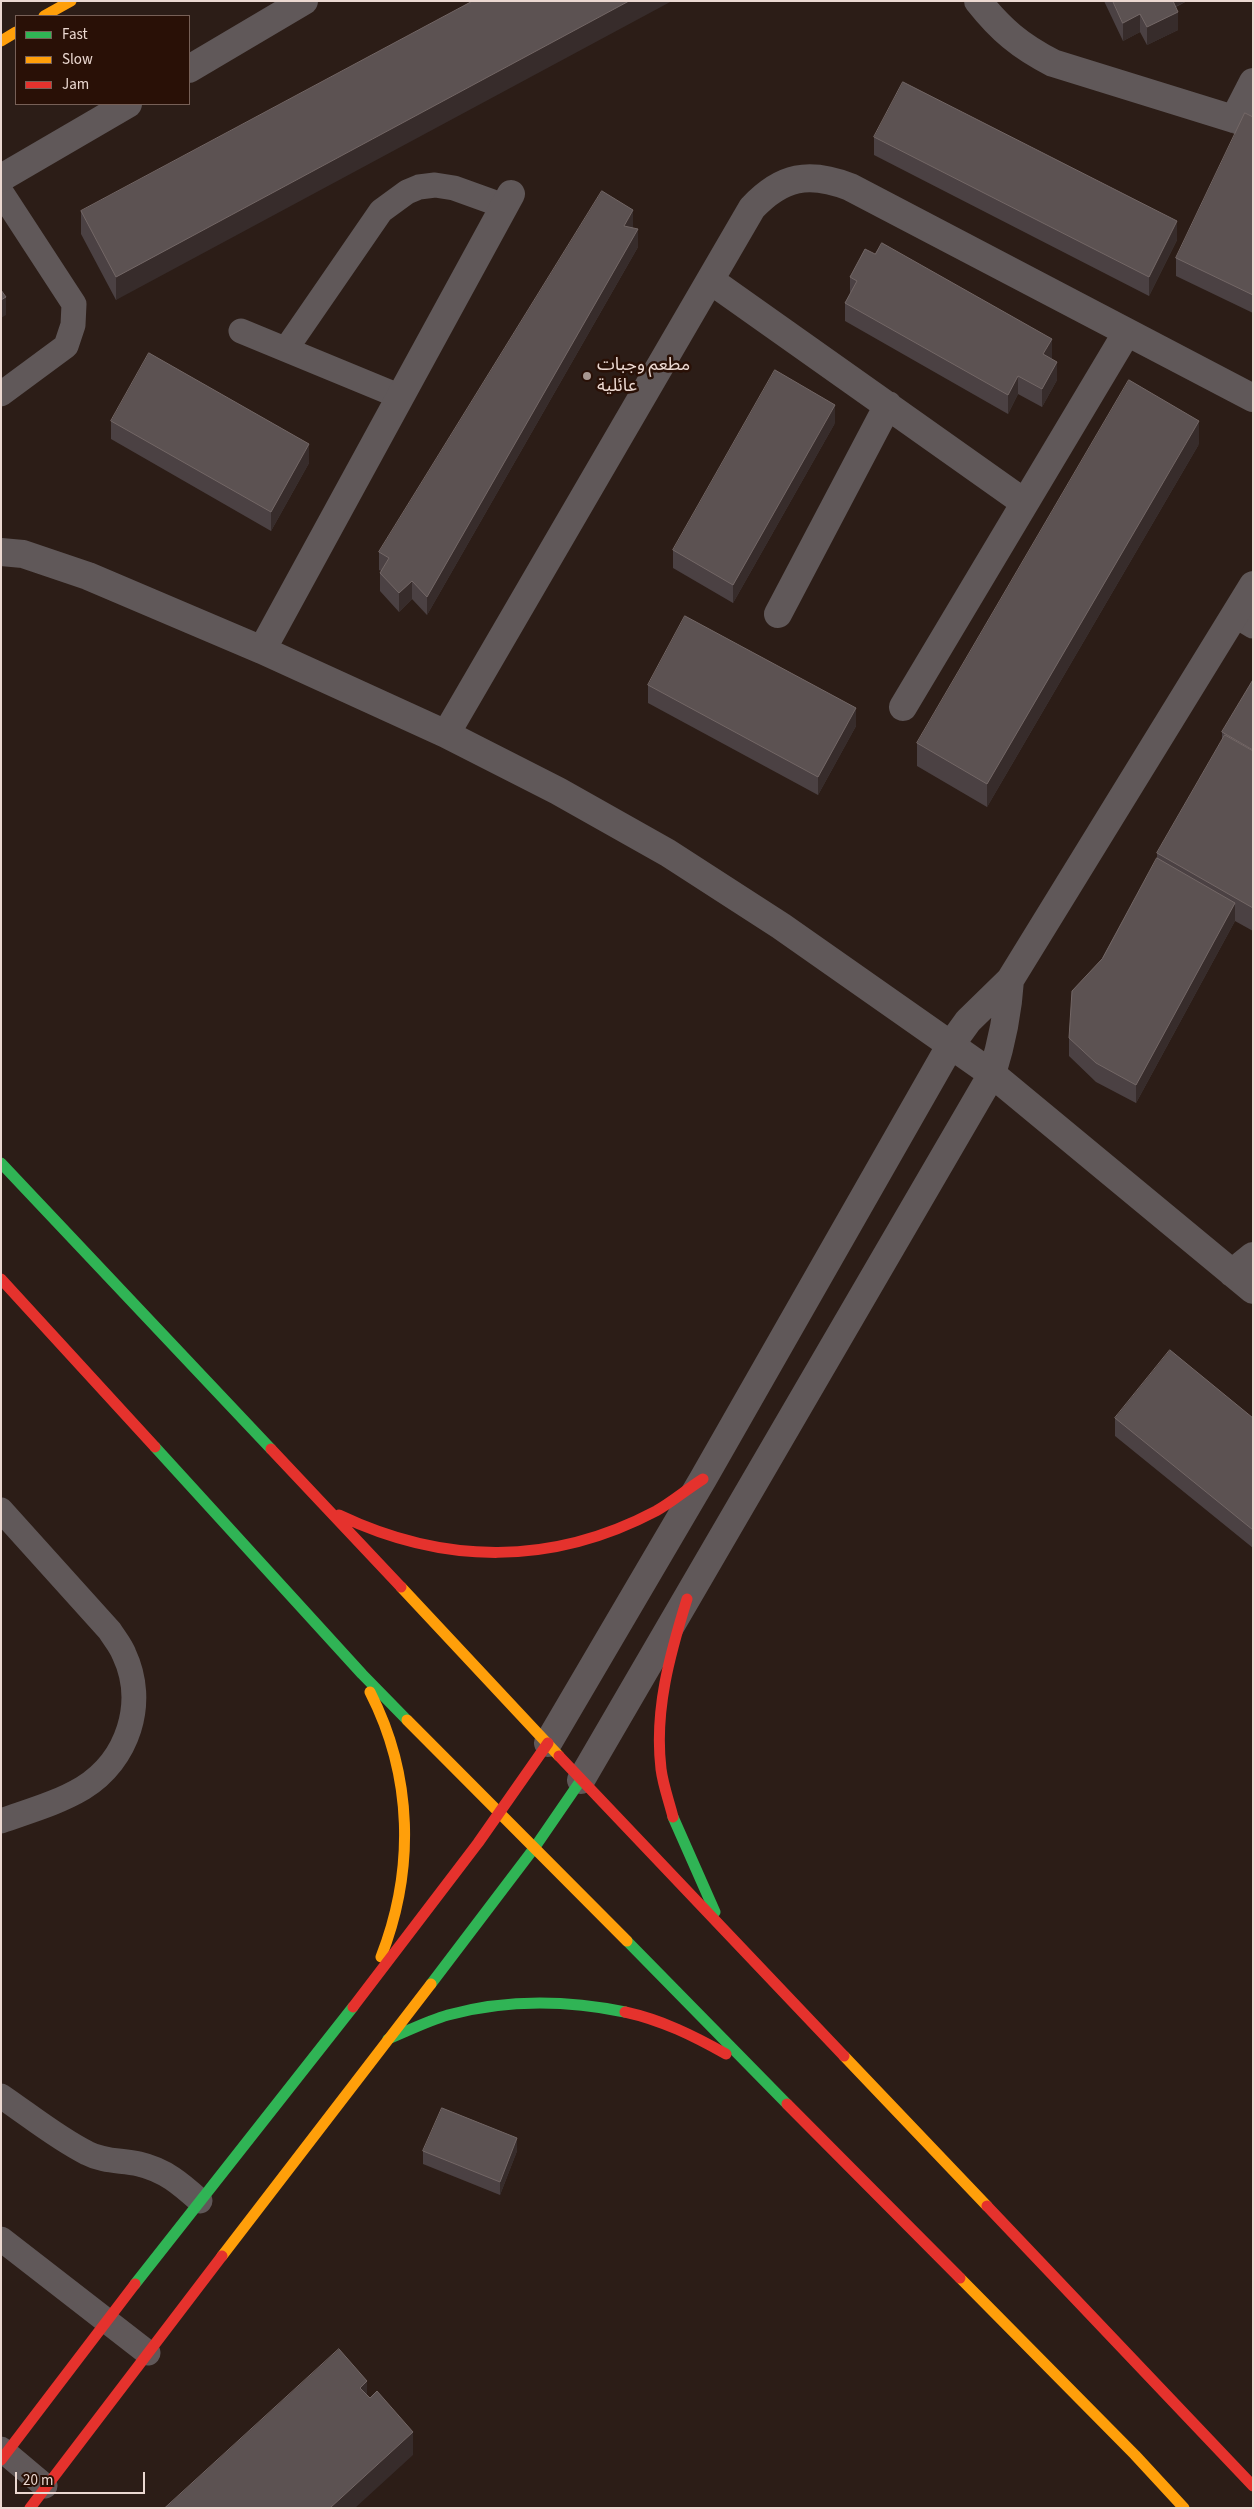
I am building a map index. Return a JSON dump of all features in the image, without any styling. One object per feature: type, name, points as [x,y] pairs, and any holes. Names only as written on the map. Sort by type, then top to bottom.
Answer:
[{"type":"main road","points":[[46,15],[71,1]]},
{"type":"main road","points":[[1,41],[15,33]]},
{"type":"main road","points":[[1,1163],[325,1509],[548,1742],[581,1780],[724,1932],[1253,2486]]},
{"type":"main road","points":[[1,1280],[362,1674],[1136,2455],[1184,2508]]},
{"type":"main road","points":[[325,1509],[378,1533],[433,1548],[490,1553],[547,1549],[603,1534],[629,1523],[655,1511],[703,1479]]},
{"type":"main road","points":[[687,1598],[666,1665],[660,1721],[661,1769],[673,1818],[724,1932]]},
{"type":"main road","points":[[362,1674],[390,1735],[404,1800],[406,1866],[393,1932],[366,1992]]},
{"type":"main road","points":[[3,2454],[366,1992],[500,1814],[548,1742]]},
{"type":"main road","points":[[30,2508],[535,1847],[581,1780]]},
{"type":"main road","points":[[386,2040],[448,2015],[514,2003],[580,2003],[646,2016],[707,2042],[763,2079]]},
{"type":"street","points":[[190,68],[304,1]]},
{"type":"street","points":[[978,1],[998,27],[1026,49],[1053,64],[1243,122],[1253,82]]},
{"type":"street","points":[[1,178],[126,105]]},
{"type":"street","points":[[446,734],[752,208],[766,193],[785,182],[808,177],[831,180],[850,187],[1253,398]]},
{"type":"street","points":[[262,650],[508,200]]},
{"type":"street","points":[[710,280],[1025,503]]},
{"type":"street","points":[[903,707],[1127,332]]},
{"type":"street","points":[[778,614],[888,405]]},
{"type":"street","points":[[1,552],[23,554],[88,576],[262,650],[446,734],[558,792],[668,853],[781,926],[992,1074],[1242,1265],[1253,1290]]},
{"type":"street","points":[[548,1742],[703,1479],[950,1046],[968,1022],[1010,980],[1244,621],[1253,585]]},
{"type":"street","points":[[581,1780],[992,1074],[1002,1044],[1007,1020],[1010,980]]},
{"type":"lane","points":[[286,350],[381,211],[406,192],[419,187],[435,185],[508,200]]},
{"type":"lane","points":[[1,192],[74,304],[73,325],[66,346],[1,394]]},
{"type":"lane","points":[[241,331],[401,397]]},
{"type":"lane","points":[[1,1510],[110,1631],[124,1654],[133,1678],[134,1706],[130,1731],[121,1750],[104,1773],[83,1788],[49,1805],[1,1821]]},
{"type":"lane","points":[[1,2096],[86,2153],[106,2160],[138,2164],[155,2169],[171,2176],[200,2201]]},
{"type":"lane","points":[[1,2239],[148,2352]]},
{"type":"lane","points":[[3,2454],[46,2486]]},
{"type":"building","points":[[473,1],[629,1],[116,277],[81,211]]},
{"type":"building","points":[[1113,1],[1173,1],[1178,12],[1147,27],[1140,14],[1123,23]]},
{"type":"building","points":[[903,82],[1177,221],[1149,277],[874,137]]},
{"type":"building","points":[[1245,113],[1253,117],[1253,295],[1176,258]]},
{"type":"building","points":[[602,191],[633,210],[624,226],[638,229],[427,597],[412,581],[399,593],[380,573],[389,558],[379,552]]},
{"type":"building","points":[[882,243],[1052,339],[1043,354],[1057,362],[1042,389],[1018,376],[1008,395],[845,303],[857,281],[850,277],[865,249],[875,254]]},
{"type":"building","points":[[1,290],[6,297],[1,300]]},
{"type":"building","points":[[149,353],[309,444],[271,512],[111,421]]},
{"type":"building","points":[[775,370],[835,405],[733,585],[673,550]]},
{"type":"building","points":[[1129,380],[1199,421],[987,784],[917,743]]},
{"type":"building","points":[[685,616],[856,708],[818,777],[648,685]]},
{"type":"building","points":[[1253,680],[1253,750],[1222,732]]},
{"type":"building","points":[[1225,735],[1253,751],[1253,908],[1157,853]]},
{"type":"building","points":[[1157,858],[1235,903],[1136,1085],[1096,1063],[1069,1038],[1072,991],[1102,959]]},
{"type":"building","points":[[1170,1350],[1253,1418],[1253,1530],[1115,1418]]},
{"type":"building","points":[[442,2108],[517,2138],[500,2182],[423,2151]]},
{"type":"building","points":[[339,2349],[367,2381],[360,2388],[370,2398],[377,2391],[413,2432],[330,2508],[165,2508]]},
{"type":"traffic: fast","points":[[1,1163],[271,1449]]},
{"type":"traffic: fast","points":[[155,1447],[362,1674],[407,1720]]},
{"type":"traffic: fast","points":[[431,1984],[535,1847],[581,1780]]},
{"type":"traffic: fast","points":[[673,1817],[715,1912]]},
{"type":"traffic: fast","points":[[627,1941],[787,2104]]},
{"type":"traffic: fast","points":[[388,2039],[440,2017],[492,2006],[559,2003],[625,2012]]},
{"type":"traffic: fast","points":[[135,2284],[353,2007]]},
{"type":"traffic: slow","points":[[46,15],[71,1]]},
{"type":"traffic: slow","points":[[1,41],[15,33]]},
{"type":"traffic: slow","points":[[401,1587],[559,1756]]},
{"type":"traffic: slow","points":[[370,1692],[384,1724],[395,1757],[404,1823],[404,1857],[400,1891],[381,1957]]},
{"type":"traffic: slow","points":[[407,1720],[627,1941]]},
{"type":"traffic: slow","points":[[222,2256],[431,1984]]},
{"type":"traffic: slow","points":[[844,2056],[987,2206]]},
{"type":"traffic: slow","points":[[960,2278],[1135,2455],[1184,2508]]},
{"type":"traffic: jam","points":[[1,1279],[155,1447]]},
{"type":"traffic: jam","points":[[271,1449],[401,1587]]},
{"type":"traffic: jam","points":[[339,1515],[379,1531],[418,1543],[458,1550],[498,1552],[538,1550],[577,1542],[617,1529],[656,1511],[703,1479]]},
{"type":"traffic: jam","points":[[673,1817],[661,1769],[660,1725],[669,1661],[687,1599]]},
{"type":"traffic: jam","points":[[353,2007],[478,1843],[548,1743]]},
{"type":"traffic: jam","points":[[559,1756],[844,2056]]},
{"type":"traffic: jam","points":[[625,2012],[652,2019],[677,2029],[726,2054]]},
{"type":"traffic: jam","points":[[787,2104],[960,2278]]},
{"type":"traffic: jam","points":[[987,2206],[1253,2486]]},
{"type":"traffic: jam","points":[[30,2508],[222,2256]]},
{"type":"traffic: jam","points":[[1,2460],[135,2284]]},
{"type":"place","name":"مطعم وجبات عائلية","points":[[587,376]]}]
